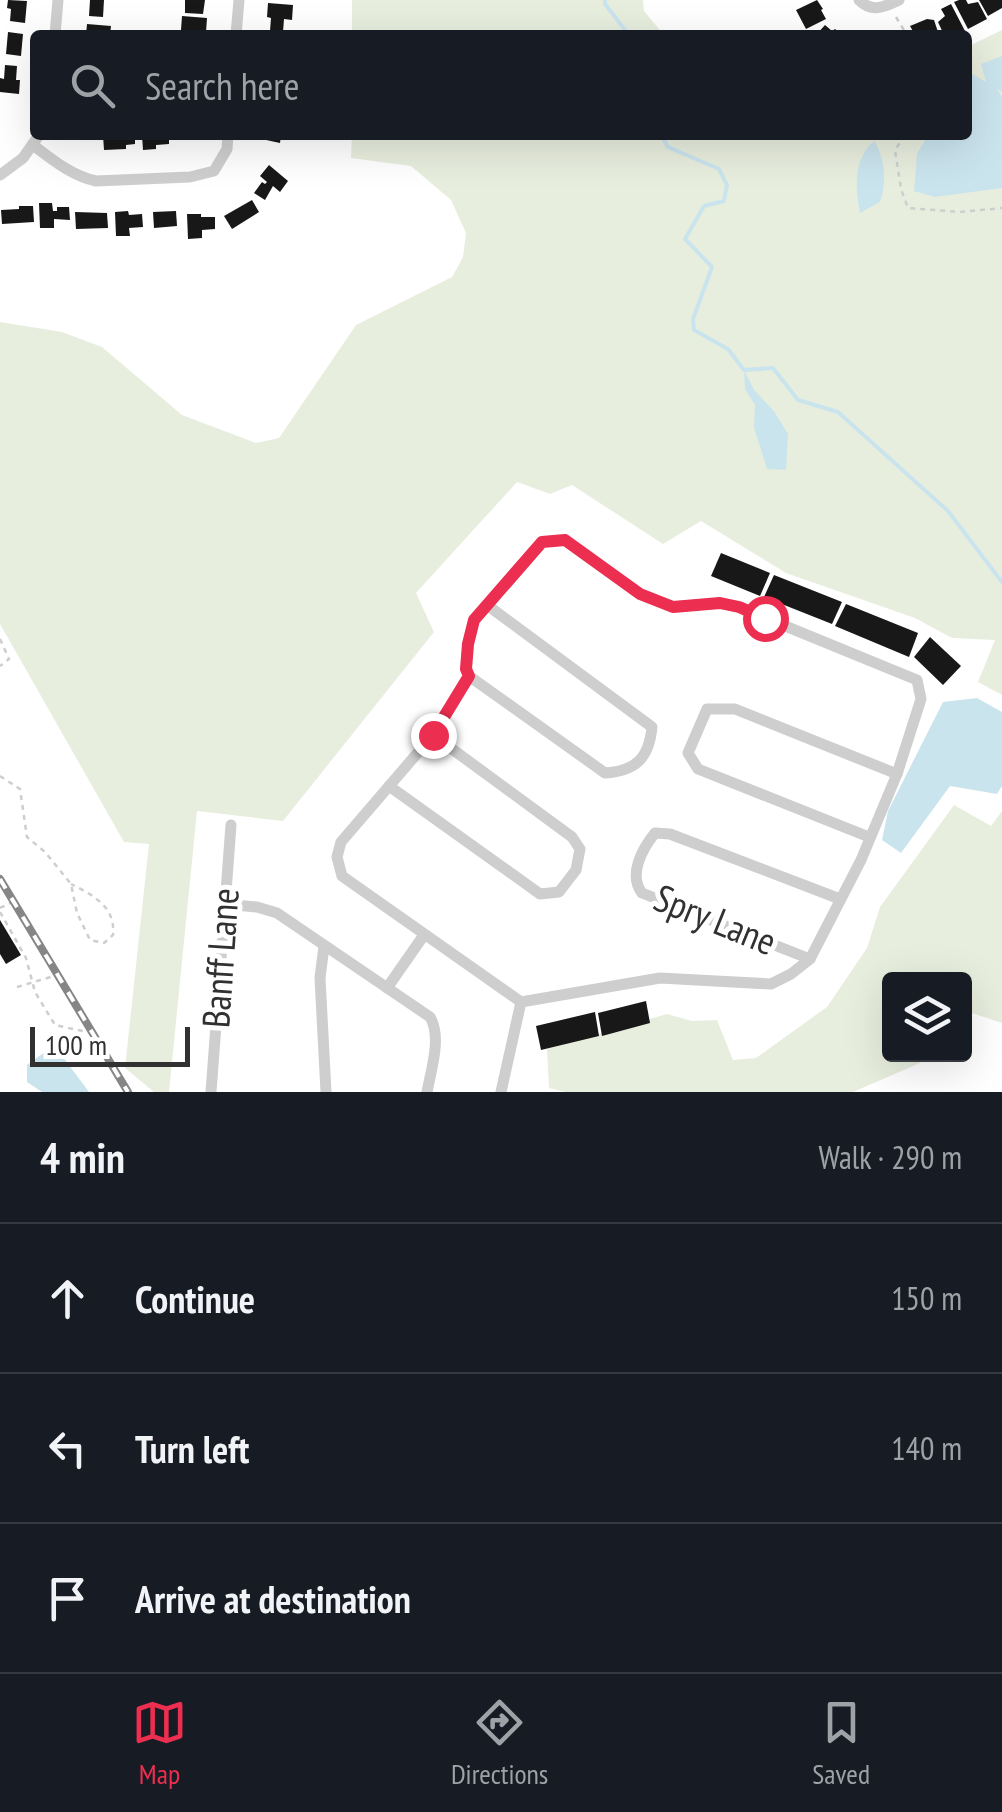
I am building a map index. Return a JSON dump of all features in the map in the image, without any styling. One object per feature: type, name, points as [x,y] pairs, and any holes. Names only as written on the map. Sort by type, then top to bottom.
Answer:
[{"type":"street","points":[[55,30],[58,0]]},
{"type":"street","points":[[236,30],[239,0]]},
{"type":"street","points":[[860,0],[878,9],[899,0]]},
{"type":"street","points":[[0,175],[16,164],[36,140],[83,178],[96,181],[190,177],[214,171],[227,150],[228,140]]},
{"type":"street","points":[[469,676],[433,735],[341,842],[337,857],[342,876],[521,1002],[660,978],[771,984],[791,974],[810,958],[861,860],[897,774],[921,699],[917,680],[816,638],[739,607],[720,603],[673,607],[640,594],[565,540],[542,542],[487,605],[474,620],[466,669],[469,676],[604,773],[637,764],[650,744],[652,727],[487,605]]},
{"type":"street","points":[[869,837],[698,769],[688,753],[708,709],[735,709],[897,774]]},
{"type":"street","points":[[389,786],[540,894],[559,892],[576,870],[580,850],[572,837],[433,735]]},
{"type":"street","name":"Banff Lane","points":[[210,1092],[231,825]]},
{"type":"street","name":"Spry Lane","points":[[810,958],[642,893],[636,885],[636,870],[648,842],[655,833],[670,834],[840,899]]},
{"type":"street","points":[[225,904],[269,909],[434,1022],[436,1036],[428,1092]]},
{"type":"street","points":[[387,988],[424,935]]},
{"type":"street","points":[[324,946],[320,978],[326,1092]]},
{"type":"street","points":[[501,1092],[521,1002]]},
{"type":"path","points":[[896,16],[904,30]]},
{"type":"path","points":[[902,140],[895,150],[908,208],[960,212],[1002,208]]},
{"type":"path","points":[[0,639],[9,659],[0,666]]},
{"type":"path","points":[[0,776],[20,789],[27,837],[45,852],[70,884],[77,913],[90,940],[104,943],[113,935],[114,923],[106,907],[93,894],[70,884]]},
{"type":"path","points":[[10,903],[0,910],[26,958],[35,992],[55,1025],[88,1032]]},
{"type":"path","points":[[17,987],[54,976]]},
{"type":"green space","points":[[352,0],[643,0],[644,11],[660,30],[352,30]]},
{"type":"green space","points":[[1002,30],[1002,695],[978,682],[995,640],[952,638],[915,618],[786,573],[701,521],[663,544],[572,485],[550,494],[517,482],[416,593],[434,632],[283,821],[197,811],[169,1092],[154,1092],[125,1068],[149,844],[124,842],[0,624],[0,322],[62,332],[102,347],[182,415],[256,443],[279,438],[356,325],[452,277],[463,257],[466,233],[451,200],[411,166],[351,158],[352,140],[972,140],[972,45]]},
{"type":"green space","points":[[954,805],[991,826],[1002,811],[1002,1023],[972,1013],[972,972],[882,972],[882,1062],[921,1062],[853,1092],[566,1092],[549,1088],[547,1049],[667,1014],[692,1021],[717,1020],[733,1060],[756,1058],[827,1007],[867,948],[880,907]]},
{"type":"water","points":[[1002,56],[1002,92],[997,88],[1002,97],[1002,188],[935,197],[914,191],[917,154],[925,140],[972,140],[972,74],[986,82],[981,64]]},
{"type":"water","points":[[874,141],[883,162],[882,195],[880,202],[860,213],[859,165]]},
{"type":"water","points":[[744,370],[754,390],[788,434],[786,470],[767,469],[754,428],[755,405],[745,389]]},
{"type":"water","points":[[977,698],[1002,712],[1002,786],[997,794],[950,786],[901,853],[882,840],[888,811],[943,702]]},
{"type":"water","points":[[49,1049],[57,1049],[89,1092],[42,1092],[27,1082],[27,1065]]},
{"type":"building","points":[[8,0],[27,1],[25,23],[10,21]]},
{"type":"building","points":[[90,0],[104,0],[103,17],[89,16]]},
{"type":"building","points":[[185,0],[205,0],[203,14],[185,13]]},
{"type":"building","points":[[817,0],[826,19],[806,29],[796,10]]},
{"type":"building","points":[[979,0],[1002,0],[1002,8],[988,16]]},
{"type":"building","points":[[954,2],[968,4],[978,2],[987,19],[968,29]]},
{"type":"building","points":[[268,3],[293,5],[292,20],[284,19],[283,30],[270,30],[271,18],[267,17]]},
{"type":"building","points":[[951,4],[964,30],[942,30],[938,22],[945,16],[941,9]]},
{"type":"building","points":[[182,16],[207,18],[206,30],[181,30]]},
{"type":"building","points":[[934,20],[937,30],[912,30],[910,26]]},
{"type":"building","points":[[87,24],[111,26],[111,30],[86,30]]},
{"type":"building","points":[[8,32],[23,34],[21,56],[6,54]]},
{"type":"building","points":[[5,65],[17,66],[19,94],[0,92]]},
{"type":"building","points":[[103,140],[135,140],[126,149],[104,150]]},
{"type":"building","points":[[142,140],[169,140],[169,144],[156,145],[156,149],[143,150]]},
{"type":"building","points":[[269,165],[288,181],[280,192],[273,186],[265,200],[254,193],[262,182],[267,182],[260,176]]},
{"type":"building","points":[[252,200],[259,212],[232,229],[224,216]]},
{"type":"building","points":[[39,203],[52,203],[53,211],[69,207],[70,220],[54,219],[54,228],[40,228]]},
{"type":"building","points":[[33,206],[34,222],[2,224],[1,210]]},
{"type":"building","points":[[128,211],[129,215],[142,214],[143,227],[129,228],[130,236],[116,236],[115,212]]},
{"type":"building","points":[[176,211],[177,226],[154,228],[153,212]]},
{"type":"building","points":[[75,212],[107,213],[108,228],[76,229]]},
{"type":"building","points":[[187,214],[215,217],[215,229],[202,230],[202,238],[188,239]]},
{"type":"building","points":[[721,553],[770,573],[760,596],[711,576]]},
{"type":"building","points":[[774,575],[842,602],[832,624],[764,597]]},
{"type":"building","points":[[846,604],[918,633],[909,657],[835,626]]},
{"type":"building","points":[[930,637],[961,666],[943,685],[914,657]]},
{"type":"building","points":[[0,920],[21,955],[6,964],[0,954]]},
{"type":"building","points":[[646,1001],[650,1023],[602,1036],[598,1013]]},
{"type":"building","points":[[595,1012],[599,1036],[541,1050],[536,1026]]},
{"type":"waterway","points":[[605,0],[625,30]]},
{"type":"waterway","points":[[664,140],[668,147],[719,169],[727,185],[724,201],[704,206],[685,239],[712,267],[693,319],[694,330],[728,349],[744,370],[773,368],[798,400],[838,412],[948,511],[1002,582]]},
{"type":"railway","points":[[0,879],[128,1092]]},
{"type":"route","points":[[433,735],[469,676],[468,644],[474,620],[542,542],[565,540],[640,594],[673,607],[720,603],[765,618]]}]
